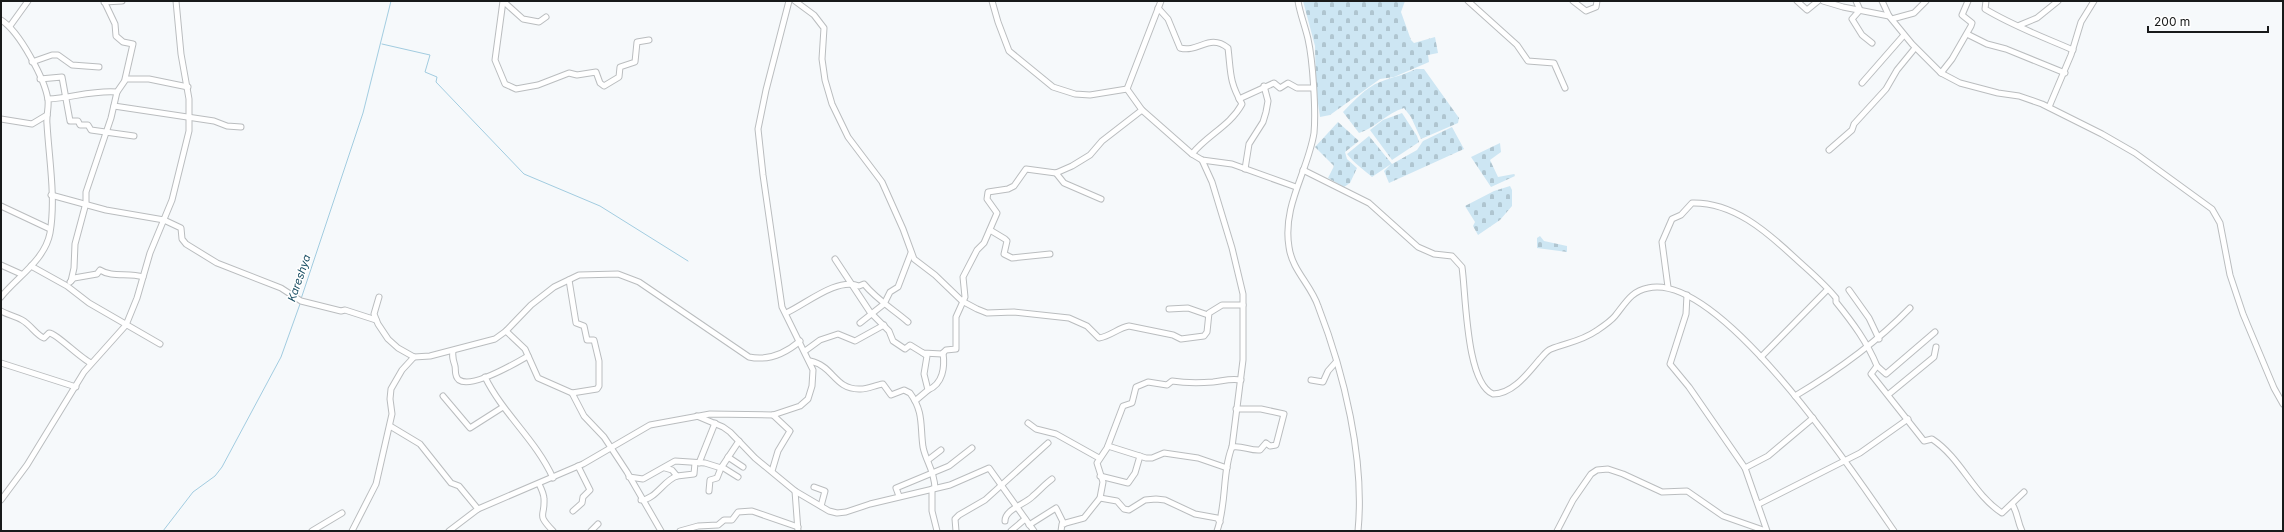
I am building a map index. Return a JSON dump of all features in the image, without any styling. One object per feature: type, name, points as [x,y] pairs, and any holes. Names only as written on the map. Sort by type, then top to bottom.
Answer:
[{"type":"street","points":[[10,26],[28,1]]},
{"type":"street","points":[[67,286],[71,280],[74,268],[75,244],[86,203],[86,192],[106,132],[117,92],[125,79],[133,44],[123,42],[116,36],[115,24],[104,2],[122,1]]},
{"type":"street","points":[[1,500],[27,465],[90,364],[126,325],[150,253],[164,220],[182,165],[189,131],[188,87],[185,81],[181,54],[176,1]]},
{"type":"street","points":[[503,1],[527,21],[539,22],[546,17]]},
{"type":"street","points":[[503,1],[495,60],[504,83],[514,89],[538,86],[569,74],[577,75],[596,72],[600,83],[604,86],[619,77],[620,67],[636,62],[636,42],[649,40]]},
{"type":"street","points":[[449,531],[478,509],[578,466],[650,425],[697,416],[725,413],[773,415],[800,406],[808,399],[813,378],[810,361],[782,307],[771,221],[763,175],[758,122],[788,1]]},
{"type":"street","points":[[795,1],[814,15],[824,28],[822,59],[825,80],[832,104],[848,137],[882,182],[903,229],[914,259],[935,275],[962,301],[987,313],[1014,312],[1069,318],[1087,326],[1099,338],[1107,337],[1123,327],[1129,326],[1172,335],[1181,339],[1204,336],[1207,332],[1208,315]]},
{"type":"street","points":[[992,1],[1009,51],[1053,87],[1075,94],[1090,95],[1127,89]]},
{"type":"street","points":[[1127,89],[1161,1]]},
{"type":"street","points":[[1298,1],[1310,50],[1314,133],[1303,170],[1296,187],[1289,220],[1288,246],[1297,270],[1317,303],[1336,362],[1353,432],[1360,506],[1358,531]]},
{"type":"street","points":[[1468,1],[1517,45],[1528,61],[1554,63],[1564,88]]},
{"type":"street","points":[[1573,1],[1586,11],[1596,7],[1596,1]]},
{"type":"street","points":[[1797,1],[1807,10],[1818,1]]},
{"type":"street","points":[[1823,1],[1890,18],[1914,13],[1926,1]]},
{"type":"street","points":[[1856,1],[1860,10]]},
{"type":"street","points":[[1882,1],[1890,18],[1915,48],[1941,73],[1960,83],[1993,92],[2019,96],[2049,108],[2135,153],[2217,215],[2220,223],[2230,275],[2243,314],[2283,404]]},
{"type":"street","points":[[1941,73],[1967,34],[1972,23],[1962,15],[1968,1]]},
{"type":"street","points":[[1986,1],[1985,9],[2009,23],[2020,26],[2073,50]]},
{"type":"street","points":[[2020,26],[2037,18],[2058,1]]},
{"type":"street","points":[[2049,108],[2065,73],[2081,22],[2094,1]]},
{"type":"street","points":[[1158,8],[1168,19],[1180,48],[1190,50],[1203,43],[1211,42],[1228,48],[1231,79],[1242,104],[1228,123],[1201,144],[1192,154]]},
{"type":"street","points":[[1860,10],[1852,19],[1862,35],[1872,43]]},
{"type":"street","points":[[1,20],[10,26],[32,62],[48,99],[47,115],[51,195],[50,233],[39,259],[21,274],[1,297]]},
{"type":"street","points":[[1862,83],[1904,34]]},
{"type":"street","points":[[1967,34],[1987,44],[2006,48],[2065,73]]},
{"type":"street","points":[[1830,150],[1852,130],[1854,124],[1886,89],[1897,70],[1915,48]]},
{"type":"street","points":[[32,62],[52,55],[58,55],[69,64],[75,66],[99,67]]},
{"type":"street","points":[[40,79],[62,78],[70,121],[78,120],[80,125],[88,125],[91,130],[134,136]]},
{"type":"street","points":[[125,79],[149,80],[188,87]]},
{"type":"street","points":[[1239,99],[1264,86],[1276,83],[1281,88],[1288,83],[1297,88],[1312,88]]},
{"type":"street","points":[[1245,169],[1249,144],[1263,122],[1266,112],[1268,101],[1264,86]]},
{"type":"street","points":[[1127,89],[1142,110],[1192,154],[1202,160],[1245,169],[1296,187]]},
{"type":"street","points":[[48,99],[66,98],[91,92],[117,92]]},
{"type":"street","points":[[114,106],[241,127]]},
{"type":"street","points":[[1056,174],[1083,160],[1102,141],[1142,110]]},
{"type":"street","points":[[1,119],[32,124],[47,115]]},
{"type":"street","points":[[1202,160],[1212,182],[1237,264],[1241,281],[1243,305],[1243,360],[1241,380],[1232,447],[1227,468],[1225,496],[1217,531]]},
{"type":"street","points":[[835,259],[871,313],[884,325],[894,341],[901,348],[905,349],[910,345],[924,353],[943,353],[946,350],[956,349],[956,317],[965,297],[963,277],[977,250],[984,243],[997,213],[988,199],[988,192],[1008,189],[1014,186],[1026,169],[1056,174],[1069,186],[1101,199]]},
{"type":"street","points":[[1303,170],[1369,203],[1418,247],[1434,254],[1452,256],[1457,260],[1463,275],[1474,363],[1480,384],[1493,394],[1505,392],[1516,384],[1549,350],[1587,337],[1600,328],[1615,316],[1625,302],[1636,292],[1648,288],[1668,287],[1687,295],[1721,318],[1761,358],[1795,396],[1845,461],[1894,531]]},
{"type":"street","points":[[51,195],[86,203],[106,210],[164,220],[181,228],[182,239],[186,244],[217,263],[281,288],[301,301],[312,305],[341,312],[345,310],[376,320]]},
{"type":"street","points":[[1668,287],[1662,253],[1662,242],[1672,219],[1681,215],[1692,203],[1702,203],[1739,215],[1768,233],[1782,244],[1836,298],[1868,346],[1877,366],[1886,374],[1935,332]]},
{"type":"street","points":[[1,206],[50,229]]},
{"type":"street","points":[[990,230],[1005,239],[1004,254],[1012,258],[1050,254]]},
{"type":"street","points":[[860,323],[884,304],[890,292],[900,285],[911,252]]},
{"type":"street","points":[[1,265],[21,274]]},
{"type":"street","points":[[31,266],[67,286],[89,303],[160,344]]},
{"type":"street","points":[[71,280],[88,274],[97,274],[100,270],[109,274],[126,273],[143,277]]},
{"type":"street","points":[[352,531],[376,484],[384,445],[390,426],[392,409],[390,399],[391,389],[402,370],[414,358],[494,340],[506,331],[542,296],[569,280],[586,274],[618,274],[625,276],[639,282],[749,357],[766,357],[782,353],[800,341]]},
{"type":"street","points":[[506,331],[524,347],[538,378],[572,393],[597,389],[600,386],[599,361],[595,342],[594,340],[587,340],[584,326],[576,323],[569,280]]},
{"type":"street","points":[[786,313],[830,288],[852,283],[859,286],[864,284],[884,304],[891,307],[908,322]]},
{"type":"street","points":[[1761,358],[1827,290]]},
{"type":"street","points":[[1849,290],[1869,318],[1879,339]]},
{"type":"street","points":[[1687,295],[1686,314],[1670,364],[1689,387],[1745,468],[1759,504],[1767,531]]},
{"type":"street","points":[[379,297],[374,314],[376,320],[388,339],[402,351],[414,358]]},
{"type":"street","points":[[1208,315],[1222,305],[1243,305]]},
{"type":"street","points":[[1168,309],[1188,308],[1208,315]]},
{"type":"street","points":[[1795,396],[1840,369],[1879,339],[1910,308]]},
{"type":"street","points":[[1,311],[21,320],[36,330],[41,337],[44,338],[49,333],[54,334],[70,349],[90,364]]},
{"type":"street","points":[[805,351],[820,340],[838,334],[848,340],[857,341],[884,325]]},
{"type":"street","points":[[1889,394],[1934,357],[1936,347]]},
{"type":"street","points":[[453,350],[452,357],[458,379],[463,382],[485,377],[506,369],[528,356]]},
{"type":"street","points":[[924,353],[927,356],[924,376],[928,390]]},
{"type":"street","points":[[915,401],[941,378],[944,366],[943,353]]},
{"type":"street","points":[[810,361],[820,364],[828,370],[839,384],[844,387],[860,390],[883,384],[891,395],[907,391],[915,401],[922,416],[923,448],[934,474],[932,511],[937,531]]},
{"type":"street","points":[[1311,380],[1323,382],[1328,371],[1336,362]]},
{"type":"street","points":[[1,363],[76,387]]},
{"type":"street","points":[[1877,366],[1871,374],[1889,394],[1924,441],[1934,440],[1958,462],[1982,494],[1998,510],[2003,512],[2024,492]]},
{"type":"street","points":[[485,377],[503,407],[531,440],[553,478]]},
{"type":"street","points":[[1061,531],[1060,525],[1084,518],[1100,498],[1103,486],[1096,467],[1099,458],[1108,446],[1123,406],[1132,403],[1135,389],[1139,385],[1148,382],[1167,385],[1172,381],[1192,383],[1212,382],[1231,378],[1241,380]]},
{"type":"street","points":[[572,393],[584,416],[597,429],[629,477],[660,531]]},
{"type":"street","points":[[443,396],[470,428],[503,407]]},
{"type":"street","points":[[1232,447],[1240,446],[1260,450],[1266,443],[1270,446],[1276,445],[1284,414],[1261,409],[1236,409]]},
{"type":"street","points":[[772,471],[778,451],[790,431],[773,415]]},
{"type":"street","points":[[697,416],[715,423],[739,441],[755,458],[795,491],[821,506],[837,513],[846,512],[899,496],[966,480],[986,468],[989,468],[1034,531]]},
{"type":"street","points":[[1745,468],[1768,456],[1813,418]]},
{"type":"street","points":[[1759,504],[1845,461],[1908,419]]},
{"type":"street","points":[[641,500],[648,499],[668,481],[677,476],[694,474],[697,463],[715,423]]},
{"type":"street","points":[[1028,423],[1036,429],[1056,434],[1099,458]]},
{"type":"street","points":[[390,426],[420,444],[451,483],[459,486],[478,509]]},
{"type":"street","points":[[709,491],[711,478],[718,478],[721,468],[739,441]]},
{"type":"street","points":[[956,531],[956,519],[959,515],[985,500],[1048,443]]},
{"type":"street","points":[[1108,446],[1140,456],[1152,458],[1164,453],[1198,458],[1227,468]]},
{"type":"street","points":[[899,496],[896,488],[934,474],[949,466],[972,448]]},
{"type":"street","points":[[928,460],[941,450]]},
{"type":"street","points":[[1100,476],[1128,483],[1134,473],[1140,456]]},
{"type":"street","points":[[728,458],[743,467]]},
{"type":"street","points":[[629,477],[642,479],[665,468],[671,462],[697,463],[721,468],[738,477]]},
{"type":"street","points":[[573,511],[582,503],[583,497],[590,490],[578,466]]},
{"type":"street","points":[[665,468],[672,470],[677,476]]},
{"type":"street","points":[[1557,531],[1572,500],[1591,474],[1597,470],[1608,469],[1635,479],[1656,491],[1667,493],[1687,491],[1723,516],[1767,531]]},
{"type":"street","points":[[1005,521],[1005,517],[1016,507],[1033,496],[1040,487],[1052,479]]},
{"type":"street","points":[[539,484],[544,498],[542,512],[543,519],[553,531]]},
{"type":"street","points":[[814,487],[825,491],[821,506]]},
{"type":"street","points":[[680,531],[698,526],[718,525],[724,520],[732,520],[738,512],[752,511],[798,529],[795,491]]},
{"type":"street","points":[[1100,498],[1117,501],[1124,509],[1129,510],[1144,500],[1165,500],[1195,514],[1217,518],[1220,522]]},
{"type":"street","points":[[2012,504],[2018,513],[2018,521],[2022,531]]},
{"type":"street","points":[[1029,525],[1056,508],[1064,524]]},
{"type":"street","points":[[312,531],[342,513]]},
{"type":"street","points":[[1012,531],[1025,519]]},
{"type":"street","points":[[591,531],[598,524]]},
{"type":"green space","points":[[1303,1],[1405,1],[1401,12],[1411,40],[1414,43],[1435,37],[1438,53],[1428,55],[1429,62],[1394,77],[1380,79],[1330,115],[1320,117],[1316,90],[1315,46]]},
{"type":"green space","points":[[1416,69],[1424,69],[1459,118],[1458,123],[1421,139],[1411,117],[1404,108],[1392,113],[1370,128],[1359,133],[1343,112],[1360,95],[1375,84]]},
{"type":"green space","points":[[1402,113],[1417,136],[1419,142],[1392,160],[1370,130],[1383,120]]},
{"type":"green space","points":[[1338,122],[1359,141],[1345,152],[1347,159],[1357,168],[1350,183],[1344,187],[1328,178],[1334,166],[1315,147]]},
{"type":"green space","points":[[1452,127],[1464,149],[1389,183],[1384,171],[1391,164],[1372,177],[1347,154],[1369,136],[1392,164],[1417,150],[1423,141]]},
{"type":"green space","points":[[1500,143],[1501,152],[1490,160],[1498,177],[1514,174],[1515,176],[1491,187],[1471,157]]},
{"type":"green space","points":[[1510,186],[1512,190],[1512,206],[1500,220],[1478,235],[1473,226],[1475,222],[1465,206],[1494,191]]},
{"type":"green space","points":[[1540,236],[1544,241],[1567,246],[1567,252],[1537,248],[1537,238]]},
{"type":"waterway","name":"Kareshya","points":[[301,299],[363,113],[391,1]]},
{"type":"waterway","points":[[382,44],[430,55],[425,72],[437,77],[436,82],[524,174],[600,206],[688,261]]},
{"type":"waterway","name":"Kareshya","points":[[163,531],[193,492],[215,476],[222,467],[281,357],[300,304]]}]
